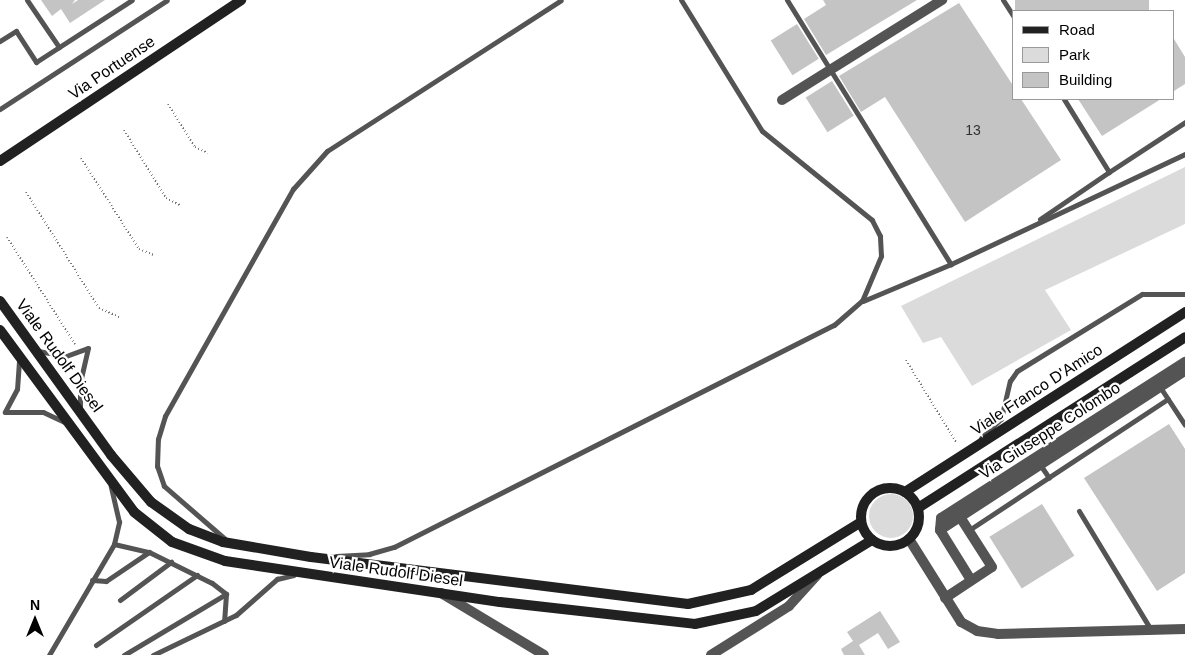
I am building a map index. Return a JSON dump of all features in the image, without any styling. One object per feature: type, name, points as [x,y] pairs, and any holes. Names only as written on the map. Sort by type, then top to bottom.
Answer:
[{"type":"street","name":"Via Portuense","points":[[0,160],[241,0]]},
{"type":"street","points":[[782,100],[942,0]]},
{"type":"street","name":"Viale Rudolf Diesel","points":[[0,301],[80,409],[111,455],[151,502],[189,529],[231,544],[311,557],[688,604],[752,590],[861,522]]},
{"type":"street","name":"Viale Franco D'Amico","points":[[905,492],[958,460],[1185,312]]},
{"type":"street","name":"Viale Rudolf Diesel","points":[[2,332],[76,431],[110,483],[144,521],[182,547],[225,561],[440,593],[695,624],[756,612],[872,540]]},
{"type":"street","points":[[918,508],[1185,337]]},
{"type":"street","name":"Via Giuseppe Colombo","points":[[940,530],[1041,466],[1158,384],[1185,362]]},
{"type":"street","name":"Via Giuseppe Colombo","points":[[940,530],[943,517],[1158,384],[1185,371]]},
{"type":"street","points":[[887,488],[905,492],[918,508],[919,525],[909,540],[891,546],[872,540],[861,522],[864,504],[877,491],[887,488]]},
{"type":"street","points":[[945,598],[992,567],[960,517]]},
{"type":"street","points":[[940,530],[971,580]]},
{"type":"street","points":[[909,540],[961,622],[977,631],[998,634],[1185,629]]},
{"type":"street","points":[[715,654],[789,606],[817,575]]},
{"type":"street","points":[[440,593],[544,655]]},
{"type":"lane","points":[[27,0],[59,47]]},
{"type":"lane","points":[[0,41],[16,31],[36,62],[132,0]]},
{"type":"lane","points":[[0,109],[167,0]]},
{"type":"lane","points":[[550,7],[553,0]]},
{"type":"lane","points":[[231,544],[164,486],[157,466],[158,439],[165,416],[293,188],[327,151],[561,0]]},
{"type":"lane","points":[[681,0],[762,131],[784,152],[872,220],[880,236],[882,256],[862,301]]},
{"type":"lane","points":[[787,0],[951,264]]},
{"type":"lane","points":[[1003,0],[1012,15]]},
{"type":"lane","points":[[1065,100],[1109,172]]},
{"type":"lane","points":[[1028,228],[1185,122]]},
{"type":"lane","points":[[311,557],[369,554],[394,547],[830,327],[862,301],[894,290],[1185,154]]},
{"type":"lane","points":[[958,460],[1001,419],[1010,381],[1017,371],[1142,294],[1185,294]]},
{"type":"lane","points":[[2,332],[20,362],[17,389],[2,414]]},
{"type":"lane","points":[[36,350],[61,356],[88,348],[80,382],[80,409]]},
{"type":"lane","points":[[1158,384],[1185,426]]},
{"type":"lane","points":[[969,530],[1168,399]]},
{"type":"lane","points":[[2,414],[43,412],[76,431]]},
{"type":"lane","points":[[1041,466],[1049,478]]},
{"type":"lane","points":[[49,655],[114,544],[118,516],[110,483]]},
{"type":"lane","points":[[1079,511],[1152,630]]},
{"type":"lane","points":[[114,544],[149,552],[197,575],[226,594]]},
{"type":"lane","points":[[92,580],[106,581],[149,552]]},
{"type":"lane","points":[[120,600],[171,562]]},
{"type":"lane","points":[[96,645],[197,575]]},
{"type":"lane","points":[[153,655],[247,608],[280,578],[318,576]]},
{"type":"lane","points":[[224,621],[226,594]]},
{"type":"lane","points":[[124,655],[226,594]]},
{"type":"path","points":[[168,104],[195,147],[208,152]]},
{"type":"path","points":[[124,130],[166,198],[180,205]]},
{"type":"path","points":[[82,158],[139,249],[154,255]]},
{"type":"path","points":[[26,192],[99,308],[121,318]]},
{"type":"path","points":[[7,237],[80,351]]},
{"type":"path","points":[[906,360],[956,442]]},
{"type":"green space","points":[[1185,167],[1185,224],[1045,290],[1071,330],[972,386],[941,337],[923,343],[901,306]]},
{"type":"green space","points":[[891,494],[903,498],[909,504],[913,516],[909,528],[903,534],[891,538],[879,534],[873,528],[869,516],[873,504],[879,498]]},
{"type":"building","points":[[41,0],[75,0],[72,4],[78,0],[105,0],[70,23],[61,9],[52,16]]},
{"type":"building","points":[[823,0],[917,0],[826,55],[804,19],[826,5]]},
{"type":"building","points":[[1015,0],[1149,0],[1149,10],[1015,10]]},
{"type":"building","points":[[959,3],[1012,84],[1012,100],[1022,100],[1061,160],[965,222],[885,97],[861,112],[839,76]]},
{"type":"building","points":[[797,24],[819,59],[792,75],[771,40]]},
{"type":"building","points":[[1175,41],[1185,57],[1185,84],[1175,90]]},
{"type":"building","points":[[832,81],[854,116],[827,132],[806,97]]},
{"type":"building","points":[[1079,100],[1159,100],[1102,136]]},
{"type":"building","points":[[1169,424],[1185,449],[1185,573],[1157,591],[1084,478]]},
{"type":"building","points":[[1042,504],[1074,556],[1022,589],[989,537]]},
{"type":"building","points":[[880,611],[900,642],[888,649],[878,633],[859,645],[865,655],[844,655],[841,649],[853,641],[847,632]]}]
